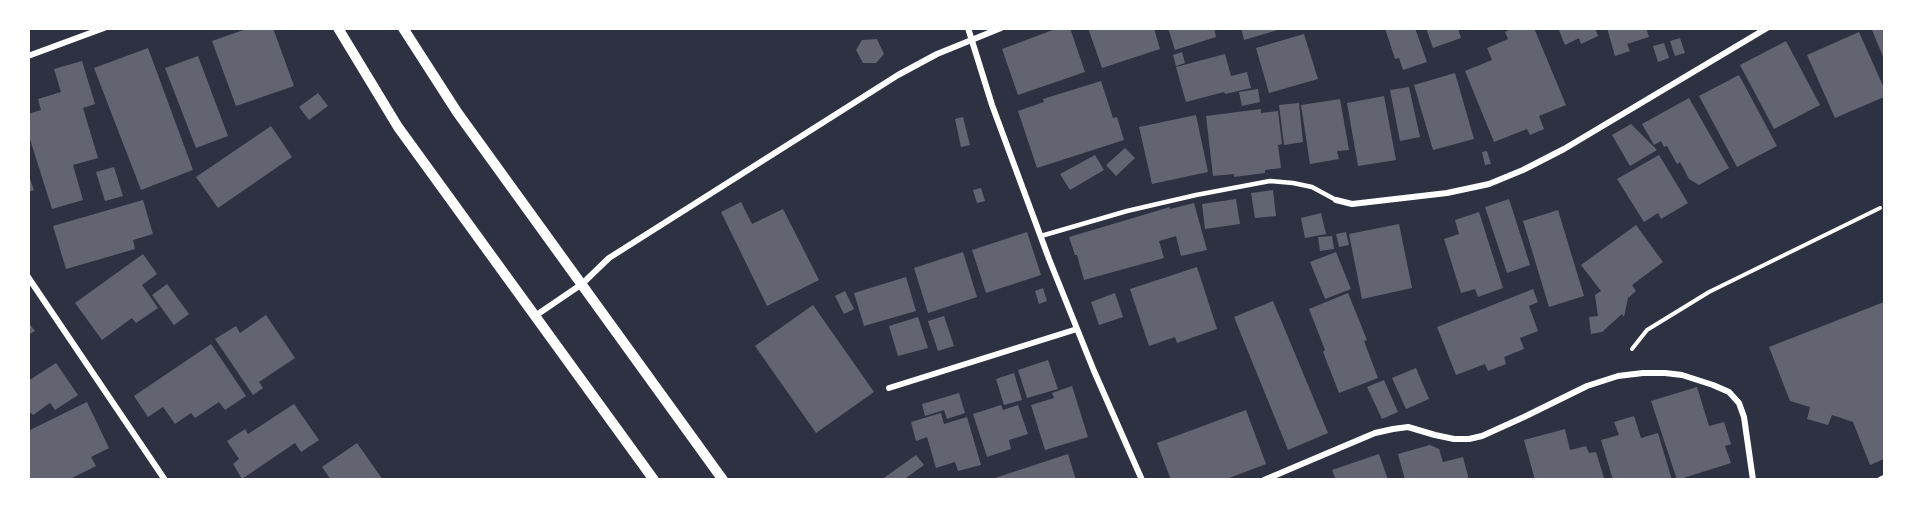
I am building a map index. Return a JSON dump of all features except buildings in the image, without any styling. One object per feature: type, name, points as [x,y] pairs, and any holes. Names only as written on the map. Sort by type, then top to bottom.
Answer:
[{"type":"street","points":[[28,56],[104,28]]},
{"type":"street","points":[[338,28],[398,127],[654,480]]},
{"type":"street","points":[[403,28],[457,112],[723,480]]},
{"type":"street","points":[[968,28],[992,105],[1041,236],[1077,329],[1142,480]]},
{"type":"street","points":[[535,316],[582,284],[609,258],[898,75],[937,54],[1001,28]]},
{"type":"street","points":[[1336,200],[1352,204],[1403,199],[1448,193],[1498,181],[1564,149],[1767,28]]},
{"type":"street","points":[[28,277],[164,478],[155,480]]},
{"type":"street","points":[[889,388],[1077,329]]},
{"type":"street","points":[[1264,480],[1375,433],[1393,429],[1408,427],[1454,438],[1469,439],[1482,436],[1587,386],[1618,376],[1643,373],[1665,373],[1693,378],[1729,392],[1739,404],[1744,417],[1753,480]]},
{"type":"street","points":[[1880,480],[1884,478]]},
{"type":"lane","points":[[1041,236],[1184,197],[1270,182],[1312,187],[1336,200]]},
{"type":"path","points":[[1618,376],[1635,345],[1647,330],[1709,292],[1880,208]]}]
